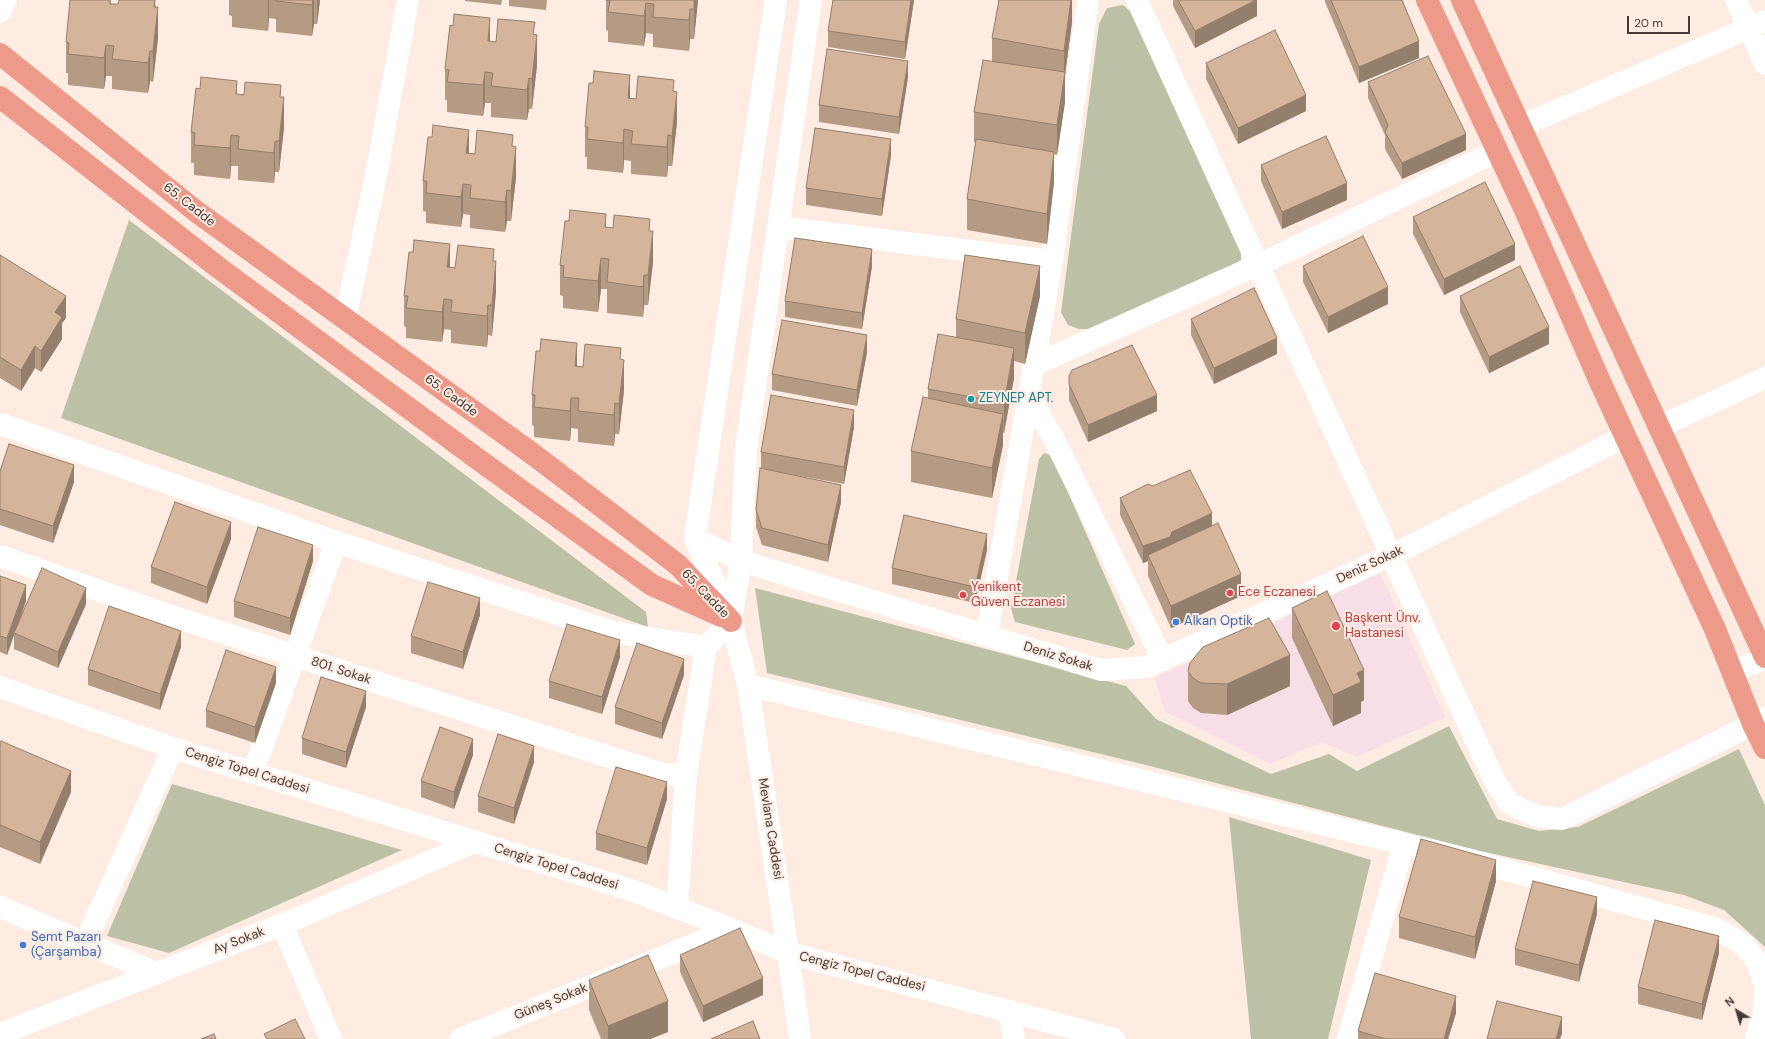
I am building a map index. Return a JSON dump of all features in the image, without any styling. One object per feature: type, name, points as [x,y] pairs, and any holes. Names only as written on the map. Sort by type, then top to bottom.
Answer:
[{"type":"main road","points":[[1427,0],[1525,210],[1601,384],[1716,629],[1732,671],[1759,721],[1765,748]]},
{"type":"main road","points":[[1462,0],[1765,658]]},
{"type":"main road","name":"65. Cadde","points":[[0,54],[197,212],[534,456],[678,565],[731,621]]},
{"type":"main road","name":"65. Cadde","points":[[0,98],[219,268],[472,456],[652,585],[731,621]]},
{"type":"street","points":[[0,12],[6,0]]},
{"type":"street","points":[[345,319],[374,186],[408,0]]},
{"type":"street","points":[[731,621],[695,538],[776,0]]},
{"type":"street","points":[[677,908],[686,775],[700,680],[706,647],[731,621],[740,561],[746,449],[811,0]]},
{"type":"street","points":[[987,635],[1052,261],[1088,0]]},
{"type":"street","points":[[1137,0],[1390,556],[1494,780],[1510,804],[1536,816],[1562,819],[1759,721]]},
{"type":"street","points":[[1736,0],[1757,25],[1765,64]]},
{"type":"street","points":[[1520,126],[1757,25]]},
{"type":"street","points":[[1034,365],[1258,266],[1498,151]]},
{"type":"street","points":[[778,227],[1052,261]]},
{"type":"street","points":[[1659,427],[1765,378]]},
{"type":"street","points":[[1029,396],[1054,439],[1163,660]]},
{"type":"street","points":[[0,424],[336,542],[613,632],[706,647]]},
{"type":"street","name":"Deniz Sokak","points":[[695,538],[740,561],[1101,670],[1146,667],[1390,556],[1626,436]]},
{"type":"street","points":[[253,773],[336,542]]},
{"type":"street","name":"801. Sokak","points":[[0,556],[159,612],[663,774],[686,775]]},
{"type":"street","name":"Mevlana Caddesi","points":[[731,621],[748,685],[800,1039]]},
{"type":"street","points":[[1732,671],[1765,658]]},
{"type":"street","points":[[748,685],[1474,861],[1717,929],[1744,945],[1757,962],[1765,986],[1764,1014],[1756,1039]]},
{"type":"street","name":"Cengiz Topel Caddesi","points":[[0,687],[173,748],[631,890],[732,929],[788,953],[1009,1010],[1114,1039]]},
{"type":"street","points":[[85,943],[173,748]]},
{"type":"street","name":"Ay Sokak","points":[[0,1034],[282,924],[475,842]]},
{"type":"street","points":[[1348,1039],[1404,844]]},
{"type":"street","points":[[0,907],[156,973]]},
{"type":"street","points":[[282,924],[331,1039]]},
{"type":"street","name":"Güneş Sokak","points":[[460,1039],[732,929]]},
{"type":"street","points":[[1009,1010],[1014,1039]]},
{"type":"shaded area","name":"Başkent Ünv. Hastanesi","points":[[1380,573],[1445,717],[1357,757],[1322,742],[1270,764],[1165,712],[1155,678]]},
{"type":"green space","points":[[1123,5],[1131,12],[1241,243],[1241,260],[1229,268],[1090,329],[1079,329],[1068,325],[1061,312],[1099,24],[1107,8]]},
{"type":"green space","points":[[129,220],[646,612],[648,627],[61,418]]},
{"type":"green space","points":[[1044,453],[1052,456],[1135,644],[1127,650],[1015,622],[1011,608],[1039,459]]},
{"type":"green space","points":[[755,588],[1126,686],[1156,719],[1271,774],[1329,754],[1357,771],[1449,726],[1497,819],[1539,831],[1578,827],[1739,749],[1765,805],[1765,947],[1724,910],[1684,895],[1480,851],[1146,765],[767,673]]},
{"type":"green space","points":[[172,784],[402,850],[169,953],[107,936]]},
{"type":"green space","points":[[1229,817],[1371,860],[1328,1039],[1251,1039]]},
{"type":"building","points":[[70,0],[110,0],[110,4],[118,4],[119,0],[155,0],[154,7],[158,7],[153,51],[150,51],[148,63],[112,59],[114,46],[106,45],[104,58],[68,54],[69,43],[66,42]]},
{"type":"building","points":[[276,0],[313,0],[312,5]]},
{"type":"building","points":[[610,0],[694,0],[694,9],[690,9],[689,20],[653,17],[654,4],[646,3],[644,16],[608,12]]},
{"type":"building","points":[[833,0],[911,0],[905,42],[828,31]]},
{"type":"building","points":[[999,0],[1071,0],[1064,51],[992,38]]},
{"type":"building","points":[[1178,0],[1256,0],[1195,31]]},
{"type":"building","points":[[1331,0],[1402,0],[1419,41],[1359,67]]},
{"type":"building","points":[[454,14],[490,18],[488,41],[496,42],[498,19],[535,22],[533,34],[537,35],[532,79],[529,78],[527,90],[491,86],[493,73],[485,72],[483,85],[447,82],[449,70],[445,69],[450,25],[453,26]]},
{"type":"building","points":[[1275,30],[1306,95],[1238,128],[1206,63]]},
{"type":"building","points":[[827,49],[908,61],[899,117],[819,105]]},
{"type":"building","points":[[1428,56],[1466,134],[1402,163],[1385,132],[1388,125],[1368,82]]},
{"type":"building","points":[[983,60],[1065,72],[1057,125],[974,112]]},
{"type":"building","points":[[594,71],[630,75],[628,98],[636,99],[638,76],[674,80],[673,91],[677,92],[672,136],[668,135],[667,147],[631,144],[633,131],[624,129],[623,143],[587,139],[588,127],[585,127],[589,83],[593,83]]},
{"type":"building","points":[[201,77],[237,81],[236,94],[244,95],[245,82],[281,85],[280,97],[284,97],[279,141],[275,141],[274,153],[238,149],[239,136],[231,135],[230,148],[194,145],[195,133],[191,132],[196,88],[200,89]]},
{"type":"building","points":[[433,125],[469,130],[466,153],[475,154],[477,130],[513,135],[512,146],[516,147],[511,191],[507,190],[505,202],[470,198],[471,185],[463,184],[461,197],[426,193],[427,181],[423,181],[428,137],[432,137]]},
{"type":"building","points":[[815,128],[891,139],[882,199],[806,188]]},
{"type":"building","points":[[1326,136],[1347,183],[1282,212],[1261,165]]},
{"type":"building","points":[[976,139],[1054,152],[1047,214],[967,199]]},
{"type":"building","points":[[1485,182],[1515,244],[1444,279],[1413,217]]},
{"type":"building","points":[[570,210],[606,214],[605,227],[613,228],[614,215],[650,219],[649,231],[653,231],[648,275],[644,275],[643,287],[607,282],[609,259],[601,258],[598,281],[563,277],[564,266],[560,265],[565,221],[569,221]]},
{"type":"building","points":[[1363,236],[1388,287],[1328,317],[1303,266]]},
{"type":"building","points":[[795,238],[872,249],[862,313],[785,301]]},
{"type":"building","points":[[414,240],[450,244],[447,267],[455,268],[458,245],[494,249],[493,261],[496,261],[492,305],[488,305],[487,316],[451,312],[452,300],[444,299],[442,312],[406,308],[408,296],[404,296],[409,252],[413,252]]},
{"type":"building","points":[[0,255],[66,296],[55,312],[62,317],[41,351],[35,346],[21,370],[0,357]]},
{"type":"building","points":[[965,255],[1040,266],[1025,333],[956,319]]},
{"type":"building","points":[[1520,266],[1549,327],[1489,357],[1460,296]]},
{"type":"building","points":[[1254,288],[1277,338],[1214,368],[1191,319]]},
{"type":"building","points":[[782,320],[867,335],[857,390],[772,374]]},
{"type":"building","points":[[938,334],[1014,348],[1004,403],[928,389]]},
{"type":"building","points":[[541,339],[577,343],[575,366],[583,367],[585,344],[621,348],[620,359],[624,360],[619,404],[615,403],[614,415],[578,411],[579,398],[571,398],[570,411],[534,407],[535,395],[532,395],[536,351],[540,351]]},
{"type":"building","points":[[1132,345],[1157,395],[1088,425],[1069,384],[1069,376],[1072,370]]},
{"type":"building","points":[[771,395],[854,410],[844,467],[761,452]]},
{"type":"building","points":[[923,397],[1003,414],[992,468],[911,451]]},
{"type":"building","points":[[9,444],[74,465],[53,526],[0,509],[0,471]]},
{"type":"building","points":[[760,468],[841,485],[828,545],[762,528],[756,510]]},
{"type":"building","points":[[1190,470],[1212,513],[1172,532],[1170,537],[1143,546],[1120,498],[1148,484],[1153,486]]},
{"type":"building","points":[[175,502],[231,522],[207,587],[151,567]]},
{"type":"building","points":[[904,515],[987,534],[975,587],[892,568]]},
{"type":"building","points":[[1218,523],[1241,574],[1171,606],[1148,555]]},
{"type":"building","points":[[258,527],[313,545],[290,618],[234,601]]},
{"type":"building","points":[[42,568],[86,588],[58,652],[14,633]]},
{"type":"building","points":[[0,576],[26,585],[7,638],[0,636]]},
{"type":"building","points":[[428,582],[480,598],[463,652],[411,636]]},
{"type":"building","points":[[1327,591],[1364,670],[1357,673],[1361,682],[1333,695],[1292,608]]},
{"type":"building","points":[[109,606],[181,631],[160,694],[88,669]]},
{"type":"building","points":[[1269,618],[1290,655],[1227,684],[1201,683],[1193,678],[1188,671],[1190,663],[1203,647]]},
{"type":"building","points":[[567,624],[620,640],[602,697],[549,681]]},
{"type":"building","points":[[637,643],[684,659],[662,723],[615,707]]},
{"type":"building","points":[[226,650],[276,667],[255,727],[206,710]]},
{"type":"building","points":[[321,677],[366,691],[346,752],[302,738]]},
{"type":"building","points":[[440,727],[473,739],[454,792],[421,781]]},
{"type":"building","points":[[498,734],[534,746],[514,808],[478,796]]},
{"type":"building","points":[[1,741],[71,771],[40,842],[0,825]]},
{"type":"building","points":[[616,767],[667,782],[647,848],[596,833]]},
{"type":"building","points":[[1421,839],[1496,860],[1475,937],[1399,917]]},
{"type":"building","points":[[1533,881],[1597,897],[1579,965],[1515,949]]},
{"type":"building","points":[[1655,920],[1719,936],[1702,1004],[1638,987]]},
{"type":"building","points":[[740,928],[763,978],[703,1006],[680,955]]},
{"type":"building","points":[[648,955],[668,1001],[608,1026],[589,980]]},
{"type":"building","points":[[1375,973],[1456,996],[1444,1039],[1386,1039],[1358,1031]]},
{"type":"building","points":[[1497,1001],[1562,1017],[1556,1039],[1487,1039]]},
{"type":"building","points":[[295,1019],[305,1039],[267,1039],[264,1034]]},
{"type":"building","points":[[753,1021],[760,1039],[711,1039]]},
{"type":"building","points":[[214,1034],[216,1039],[201,1039]]},
{"type":"place","name":"ZEYNEP APT.","points":[[971,399]]},
{"type":"place","name":"Ece Eczanesi","points":[[1230,593]]},
{"type":"place","name":"Yenikent Güven Eczanesi","points":[[963,595]]},
{"type":"place","name":"Alkan Optik","points":[[1176,622]]},
{"type":"place","name":"Başkent Ünv. Hastanesi","points":[[1336,626]]},
{"type":"place","name":"Semt Pazarı (Çarşamba)","points":[[23,945]]}]
